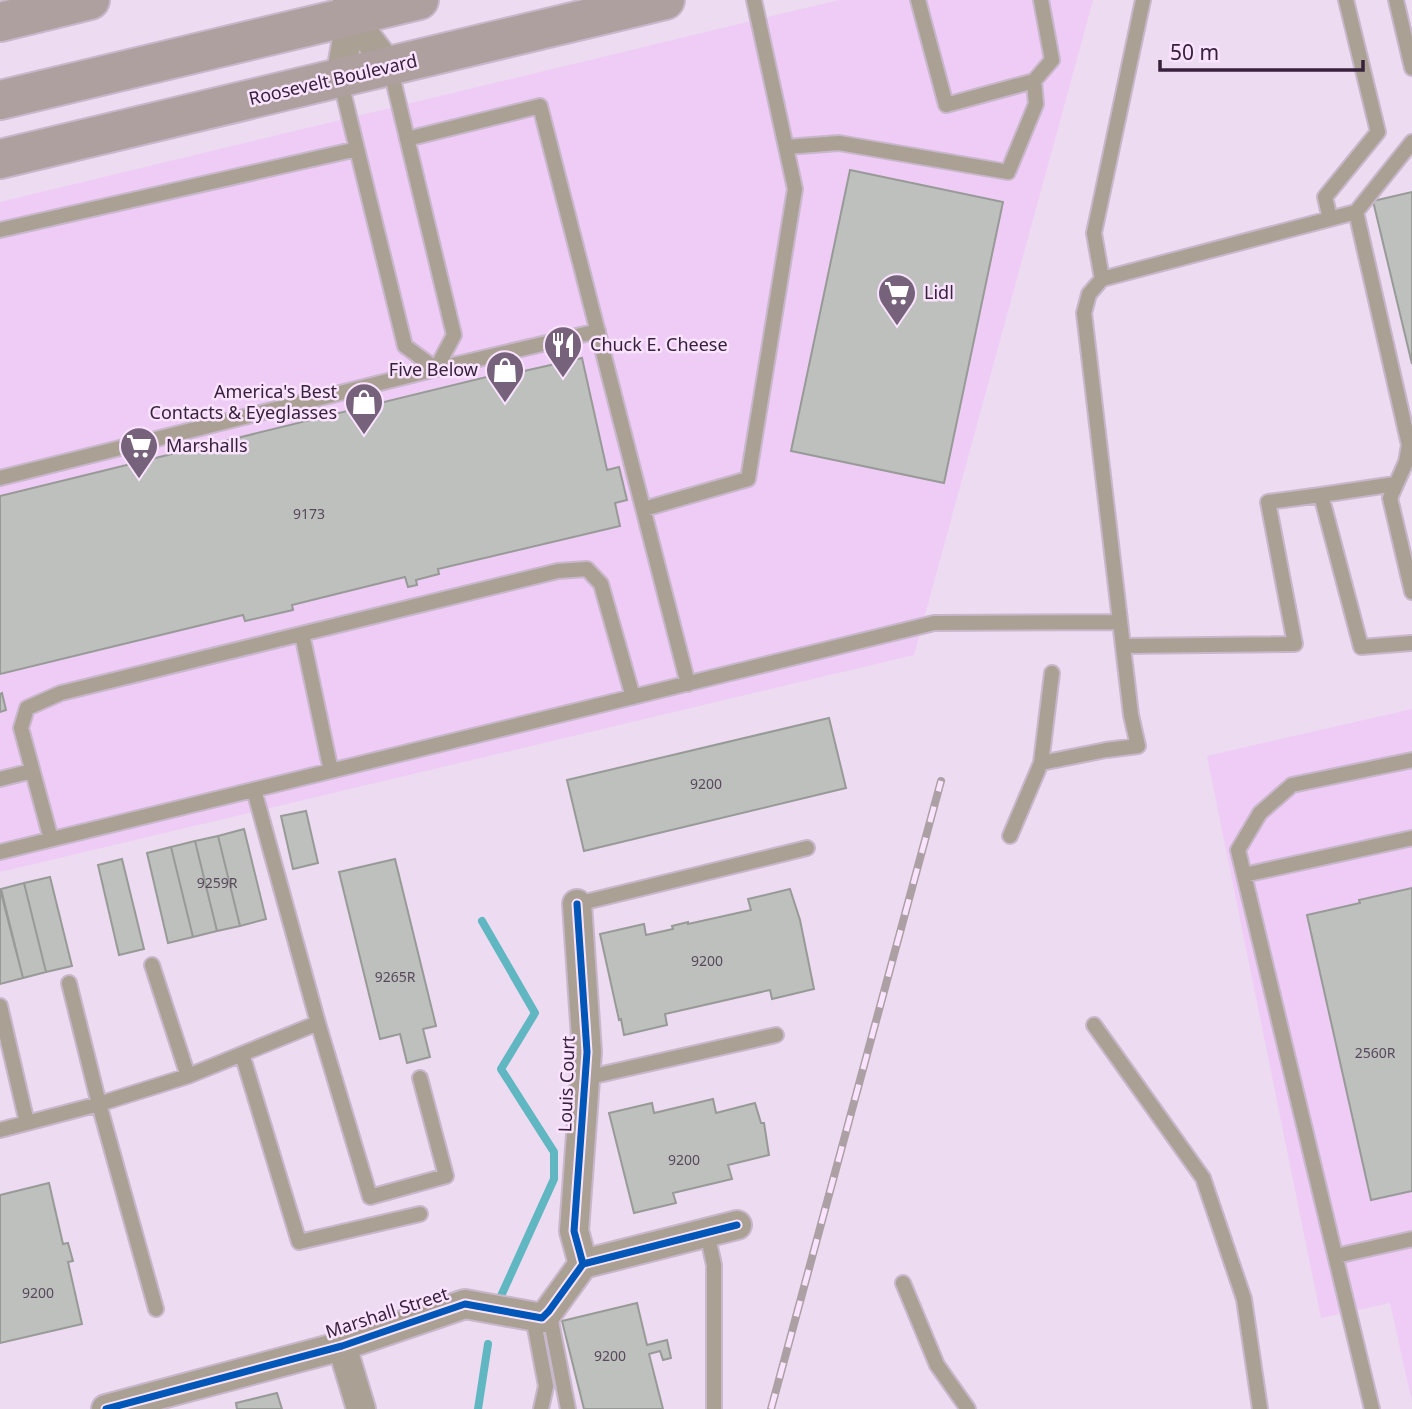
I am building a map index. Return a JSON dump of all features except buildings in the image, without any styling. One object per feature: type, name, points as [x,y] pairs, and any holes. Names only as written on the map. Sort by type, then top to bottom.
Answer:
[{"type":"highway","points":[[0,22],[90,0]]},
{"type":"highway","points":[[0,100],[349,8],[419,0]]},
{"type":"highway","name":"Roosevelt Boulevard","points":[[11,154],[665,0]]},
{"type":"street","points":[[349,8],[390,66]]},
{"type":"street","points":[[340,78],[349,8]]},
{"type":"street","name":"Louis Court","points":[[577,904],[587,1052],[574,1231],[583,1264]]},
{"type":"street","points":[[541,1314],[583,1264],[737,1226]]},
{"type":"street","name":"Marshall Street","points":[[106,1409],[342,1346],[465,1304],[541,1314]]},
{"type":"street","points":[[342,1346],[361,1409]]},
{"type":"lane","points":[[643,509],[748,479],[795,189],[754,0]]},
{"type":"lane","points":[[918,0],[946,105],[1034,81],[1052,60],[1041,0]]},
{"type":"lane","points":[[1102,279],[1094,233],[1143,0]]},
{"type":"lane","points":[[1330,219],[1325,197],[1378,132],[1346,0]]},
{"type":"lane","points":[[1396,0],[1412,68]]},
{"type":"lane","points":[[390,66],[454,335],[436,369]]},
{"type":"lane","points":[[340,78],[405,346],[436,369]]},
{"type":"lane","points":[[786,147],[839,143],[1007,172],[1036,104],[1034,81]]},
{"type":"lane","points":[[407,139],[540,106],[688,684]]},
{"type":"lane","points":[[1041,762],[1138,747],[1123,646],[1084,313],[1089,294],[1102,279],[1356,212],[1412,142]]},
{"type":"lane","points":[[0,230],[357,149]]},
{"type":"lane","points":[[1356,212],[1409,445],[1406,462],[1390,498],[1412,592]]},
{"type":"lane","points":[[0,478],[598,331]]},
{"type":"lane","points":[[1123,646],[1295,644],[1268,502],[1395,484]]},
{"type":"lane","points":[[1321,495],[1361,647],[1412,643]]},
{"type":"lane","points":[[51,839],[20,728],[27,708],[61,693],[558,571],[587,569],[601,584],[633,697]]},
{"type":"lane","points":[[0,852],[934,623],[1121,622]]},
{"type":"lane","points":[[302,634],[331,771]]},
{"type":"lane","points":[[1010,836],[1041,762],[1052,673]]},
{"type":"lane","points":[[1372,1409],[1238,849],[1260,813],[1292,785],[1412,760]]},
{"type":"lane","points":[[0,779],[32,771]]},
{"type":"lane","points":[[254,790],[318,1023],[370,1197],[446,1176],[420,1078]]},
{"type":"lane","points":[[1244,875],[1412,838]]},
{"type":"lane","points":[[577,904],[807,848]]},
{"type":"lane","points":[[152,965],[188,1076]]},
{"type":"lane","points":[[69,983],[99,1104],[156,1309]]},
{"type":"lane","points":[[0,1006],[27,1123]]},
{"type":"lane","points":[[0,1130],[99,1104],[188,1076],[318,1023]]},
{"type":"lane","points":[[1094,1025],[1203,1178],[1244,1299],[1260,1409]]},
{"type":"lane","points":[[585,1078],[776,1035]]},
{"type":"lane","points":[[242,1054],[299,1241],[420,1214]]},
{"type":"lane","points":[[707,1233],[714,1265],[714,1409]]},
{"type":"lane","points":[[1336,1256],[1412,1239]]},
{"type":"lane","points":[[903,1283],[937,1365],[968,1409]]},
{"type":"lane","points":[[541,1314],[546,1386],[541,1409]]},
{"type":"lane","points":[[541,1314],[568,1409]]},
{"type":"shaded area","points":[[839,0],[1093,0],[914,655],[0,872],[0,202]]},
{"type":"shaded area","points":[[1412,709],[1412,1402],[1390,1303],[1321,1318],[1207,756]]},
{"type":"waterway","points":[[482,921],[535,1013],[501,1069],[554,1152],[554,1179],[501,1296]]},
{"type":"waterway","points":[[478,1409],[488,1344]]},
{"type":"railway","points":[[771,1409],[941,781]]},
{"type":"cycle path","points":[[577,904],[587,1052],[574,1231],[583,1264]]},
{"type":"cycle path","points":[[106,1409],[342,1346],[465,1304],[542,1318],[583,1264],[737,1225]]},
{"type":"place","name":"Lidl","points":[[897,327]]},
{"type":"place","name":"Chuck E. Cheese","points":[[563,379]]},
{"type":"place","name":"Five Below","points":[[505,404]]},
{"type":"place","name":"America's Best Contacts & Eyeglasses","points":[[364,436]]},
{"type":"place","name":"Marshalls","points":[[139,480]]}]
